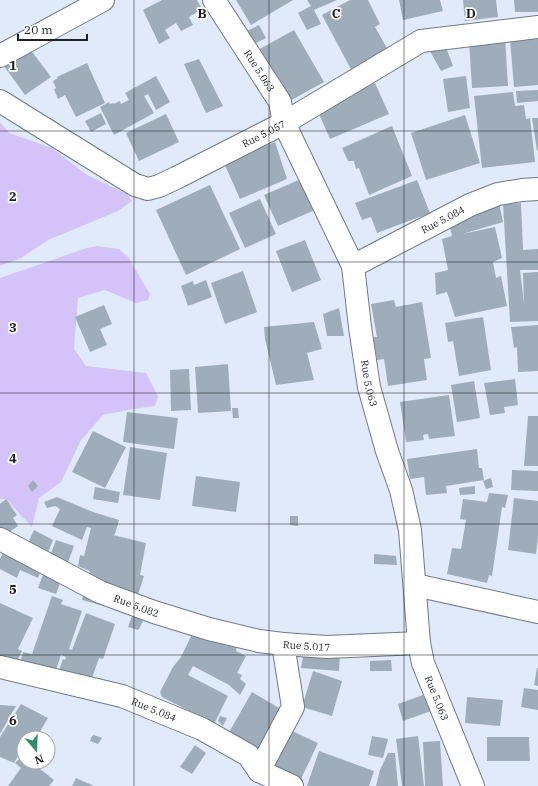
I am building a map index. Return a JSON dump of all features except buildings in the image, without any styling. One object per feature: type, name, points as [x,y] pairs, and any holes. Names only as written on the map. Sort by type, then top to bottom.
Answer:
[{"type":"street","points":[[0,56],[103,0]]},
{"type":"street","name":"Rue 5.063","points":[[214,0],[280,102],[284,123],[353,266],[369,387],[387,451],[401,490],[410,530],[419,643],[424,663],[473,786]]},
{"type":"street","name":"Rue 5.057","points":[[0,101],[135,185],[148,189],[159,186],[176,178],[284,123],[421,41],[538,27]]},
{"type":"street","name":"Rue 5.084","points":[[353,266],[470,205],[498,194],[538,189]]},
{"type":"street","name":"Rue 5.082","points":[[0,539],[100,592],[154,612],[209,629],[259,641],[283,644]]},
{"type":"street","points":[[414,585],[538,612]]},
{"type":"street","name":"Rue 5.017","points":[[259,771],[293,707],[283,644],[327,647],[419,643]]},
{"type":"street","name":"Rue 5.084","points":[[0,667],[122,696],[202,729],[248,755],[259,771]]},
{"type":"street","points":[[259,771],[292,786]]},
{"type":"shaded area","points":[[0,122],[9,133],[52,148],[87,175],[127,194],[132,201],[118,211],[48,240],[21,258],[0,266]]},
{"type":"shaded area","points":[[96,246],[119,249],[128,257],[150,294],[148,300],[136,303],[105,290],[78,298],[74,349],[86,366],[146,373],[158,396],[155,406],[103,415],[81,440],[61,482],[39,498],[32,527],[6,499],[0,499],[0,278]]}]
